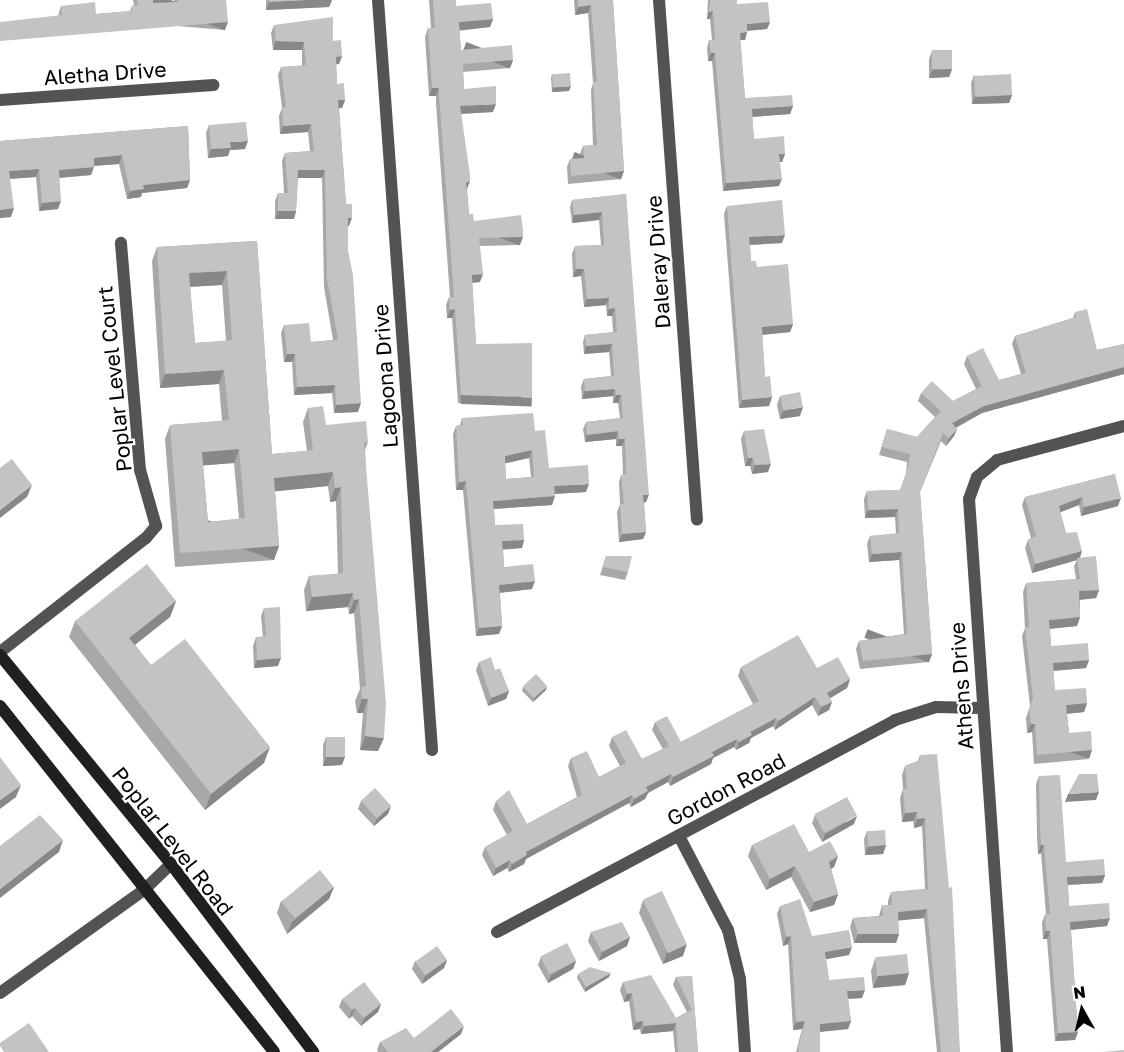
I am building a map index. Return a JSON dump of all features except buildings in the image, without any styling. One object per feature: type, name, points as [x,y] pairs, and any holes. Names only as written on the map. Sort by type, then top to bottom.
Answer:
[{"type":"main road","name":"Poplar Level Road","points":[[0,654],[171,864],[313,1052]]},
{"type":"main road","points":[[0,706],[274,1052]]},
{"type":"street","name":"Lagoona Drive","points":[[378,0],[432,750]]},
{"type":"street","name":"Daleray Drive","points":[[659,0],[697,520]]},
{"type":"street","name":"Aletha Drive","points":[[0,100],[213,85]]},
{"type":"street","name":"Poplar Level Court","points":[[0,654],[146,538],[156,526],[140,470],[121,243]]},
{"type":"street","name":"Athens Drive","points":[[1007,1052],[968,514],[971,487],[997,460],[1124,426]]},
{"type":"street","name":"Gordon Road","points":[[497,932],[895,720],[936,707],[981,708]]},
{"type":"street","points":[[679,836],[728,930],[740,979],[745,1052]]},
{"type":"street","points":[[0,993],[145,889],[171,864]]}]
